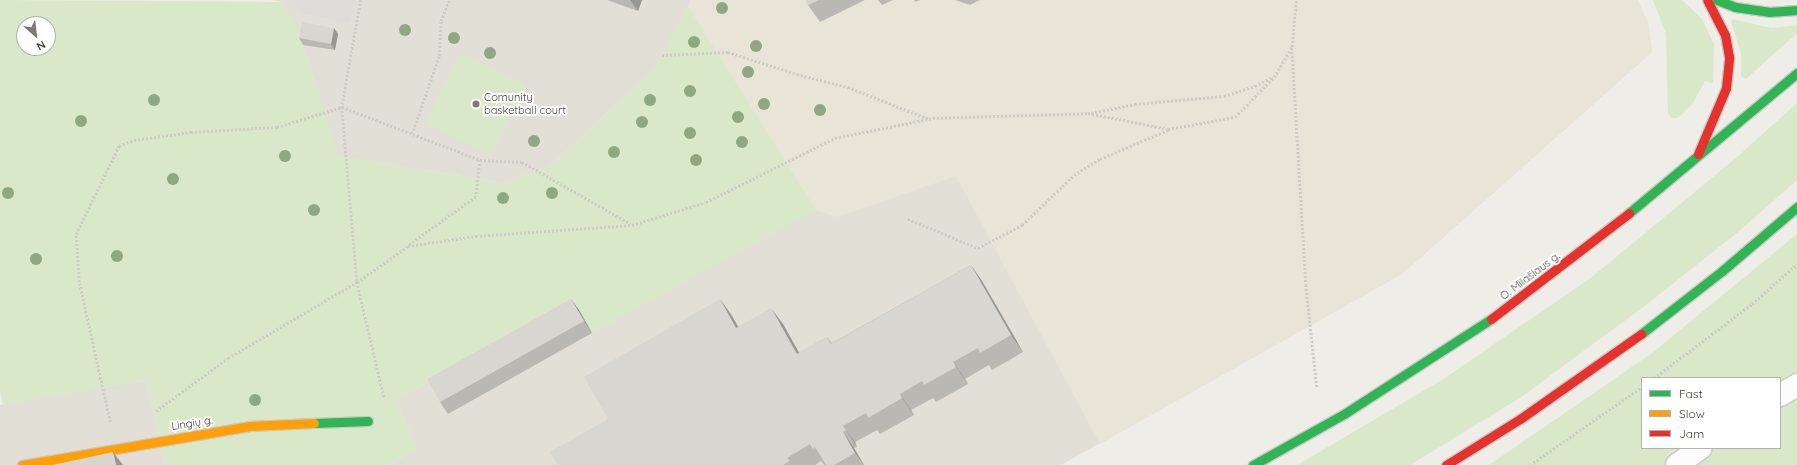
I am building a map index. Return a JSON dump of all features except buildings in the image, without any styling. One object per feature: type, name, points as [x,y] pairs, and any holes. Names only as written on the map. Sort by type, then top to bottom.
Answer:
[{"type":"main road","points":[[1697,157],[1726,88],[1729,57],[1725,35],[1707,0]]},
{"type":"main road","points":[[1716,0],[1735,7],[1769,12],[1797,10]]},
{"type":"main road","name":"O. Milašiaus g.","points":[[1253,465],[1344,414],[1505,310],[1601,237],[1797,72]]},
{"type":"main road","points":[[1446,465],[1520,419],[1612,356],[1722,271],[1797,207]]},
{"type":"main road","name":"Lingių g.","points":[[22,465],[249,426],[368,421]]},
{"type":"street","points":[[1781,394],[1797,385]]},
{"type":"street","points":[[1677,465],[1699,449]]},
{"type":"path","points":[[361,0],[342,107],[357,282],[385,401]]},
{"type":"path","points":[[412,134],[439,56],[441,21],[449,0]]},
{"type":"path","points":[[1296,0],[1292,48],[1306,285],[1317,388]]},
{"type":"path","points":[[908,218],[978,248],[1022,225],[1074,175],[1100,159],[1168,129],[1235,117],[1274,77],[1292,48]]},
{"type":"path","points":[[662,55],[728,52],[797,74],[848,87],[930,119]]},
{"type":"path","points":[[408,246],[476,236],[632,225],[706,202],[835,138],[930,119],[1088,114],[1135,104],[1224,96],[1255,86],[1274,77]]},
{"type":"path","points":[[104,450],[116,441],[104,401],[79,282],[76,234],[119,146],[134,140],[191,132],[277,127],[342,107],[480,160],[522,162],[613,216],[632,225]]},
{"type":"path","points":[[1088,114],[1168,129]]},
{"type":"path","points":[[153,414],[228,358],[357,282],[476,197],[480,160]]},
{"type":"path","points":[[1655,377],[1752,304],[1797,264]]},
{"type":"path","points":[[1530,465],[1641,388]]},
{"type":"shaded area","points":[[273,0],[1638,0],[1648,23],[1652,52],[1402,274],[1061,465],[389,465],[417,449],[396,400],[575,301],[579,310],[688,8],[654,69],[549,167],[504,183],[337,156],[303,45],[280,2]]},
{"type":"shaded area","points":[[295,0],[355,0],[350,23],[297,12]]},
{"type":"shaded area","points":[[690,0],[1638,0],[1648,23],[1652,52],[1402,274],[1100,444],[956,176],[837,217],[816,210],[688,7]]},
{"type":"shaded area","points":[[146,380],[165,465],[0,465],[0,405]]},
{"type":"green space","points":[[0,0],[280,2],[296,24],[338,156],[504,183],[549,167],[654,69],[688,7],[816,210],[592,333],[574,301],[396,400],[417,449],[389,465],[165,465],[146,380],[3,405],[0,391]]},
{"type":"green space","points":[[1653,0],[1682,0],[1702,19],[1714,44],[1713,83],[1705,81],[1693,103],[1678,118],[1672,118],[1668,114],[1666,34]]},
{"type":"green space","points":[[1733,19],[1771,28],[1797,25],[1797,33],[1746,79],[1741,76],[1741,53],[1731,22]]},
{"type":"green space","name":"Comunity basketball court","points":[[461,53],[526,85],[491,156],[426,124]]},
{"type":"green space","points":[[1797,103],[1797,180],[1738,232],[1646,305],[1520,398],[1410,465],[1297,465],[1442,380],[1592,277],[1737,157]]},
{"type":"green space","points":[[1797,234],[1797,465],[1489,465],[1652,353]]},
{"type":"traffic: fast","points":[[1717,0],[1735,7],[1769,12],[1797,10]]},
{"type":"traffic: fast","points":[[1629,213],[1797,73]]},
{"type":"traffic: fast","points":[[1641,334],[1722,271],[1797,207]]},
{"type":"traffic: fast","points":[[1253,465],[1344,414],[1491,319]]},
{"type":"traffic: fast","points":[[314,423],[368,421]]},
{"type":"traffic: slow","points":[[22,465],[249,426],[314,423]]},
{"type":"traffic: jam","points":[[1698,154],[1726,88],[1729,57],[1725,35],[1707,0]]},
{"type":"traffic: jam","points":[[1491,319],[1629,213]]},
{"type":"traffic: jam","points":[[1446,465],[1520,419],[1641,334]]},
{"type":"place","name":"Comunity basketball court","points":[[476,104]]}]
